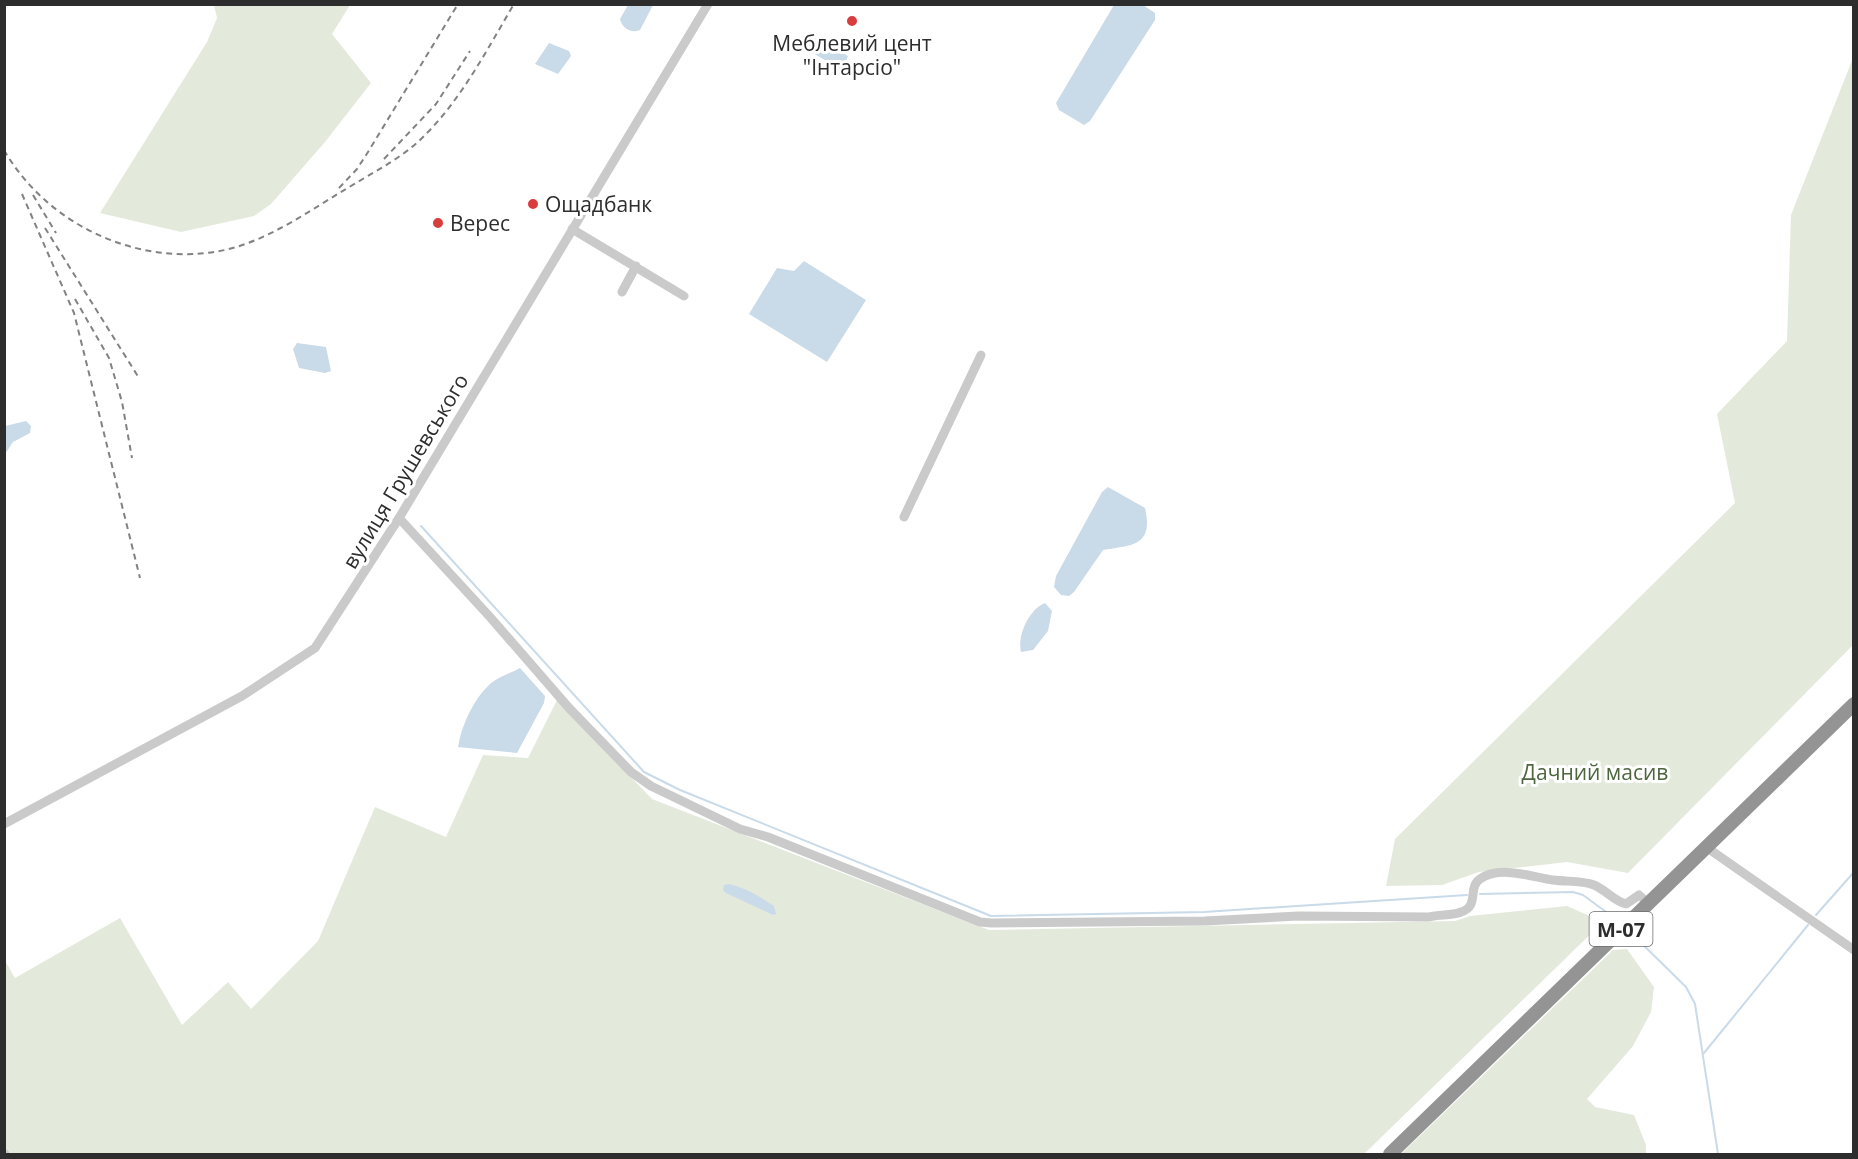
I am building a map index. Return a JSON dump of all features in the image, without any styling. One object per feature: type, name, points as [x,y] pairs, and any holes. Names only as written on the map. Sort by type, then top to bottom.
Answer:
[{"type":"highway","name":"М-07","points":[[1390,1155],[1854,704]]},
{"type":"street","name":"вулиця Грушевського","points":[[4,824],[242,696],[305,656],[327,633],[399,518],[708,4]]},
{"type":"street","points":[[572,229],[684,296]]},
{"type":"street","points":[[622,292],[636,266]]},
{"type":"street","points":[[904,517],[981,355]]},
{"type":"street","points":[[399,518],[490,617],[563,702],[640,779],[714,814],[730,825],[768,837],[980,922],[1205,921],[1298,916],[1429,917],[1460,913],[1469,908],[1473,903],[1475,885],[1480,879],[1504,874],[1526,873],[1551,879],[1585,882],[1606,891],[1619,902],[1626,904],[1639,895],[1648,903]]},
{"type":"street","points":[[1707,847],[1854,950]]},
{"type":"green space","points":[[214,5],[350,5],[332,34],[371,83],[325,142],[271,204],[254,216],[181,232],[100,213],[207,42],[217,18]]},
{"type":"green space","name":"Дачний масив","points":[[1853,58],[1853,645],[1628,873],[1567,862],[1479,872],[1442,885],[1386,886],[1395,839],[1735,503],[1717,414],[1787,341],[1791,215]]},
{"type":"green space","points":[[557,700],[652,799],[989,930],[1455,921],[1470,916],[1567,906],[1603,922],[1364,1154],[5,1154],[4,959],[15,978],[120,918],[182,1025],[228,982],[251,1009],[318,941],[375,807],[446,837],[483,755],[528,758]]},
{"type":"green space","points":[[1627,949],[1654,987],[1651,1012],[1633,1046],[1587,1099],[1595,1107],[1634,1115],[1646,1145],[1646,1154],[1401,1154],[1613,950]]},
{"type":"water","points":[[628,5],[653,5],[640,30],[630,31],[621,22],[620,19]]},
{"type":"water","points":[[1114,5],[1143,5],[1155,13],[1155,20],[1090,121],[1084,125],[1059,110],[1056,103]]},
{"type":"water","points":[[813,37],[848,56],[843,69],[806,49],[804,44]]},
{"type":"water","points":[[549,43],[569,51],[571,56],[558,74],[535,64]]},
{"type":"water","points":[[804,261],[866,300],[827,362],[749,314],[777,268],[794,271]]},
{"type":"water","points":[[297,343],[326,347],[331,371],[325,373],[299,368],[293,349]]},
{"type":"water","points":[[26,421],[31,426],[30,433],[13,442],[5,454],[5,426]]},
{"type":"water","points":[[1108,487],[1145,508],[1147,521],[1143,537],[1131,545],[1103,550],[1074,592],[1069,596],[1061,595],[1054,587],[1056,576],[1102,492]]},
{"type":"water","points":[[1045,603],[1052,611],[1048,631],[1033,650],[1021,652],[1021,638],[1029,617]]},
{"type":"water","points":[[520,668],[545,696],[544,703],[517,753],[458,747],[465,721],[478,697],[493,682]]},
{"type":"water","points":[[728,884],[763,899],[774,906],[776,914],[773,915],[726,893],[723,890],[724,885]]},
{"type":"waterway","points":[[421,526],[644,772],[680,790],[991,916],[1204,912],[1467,895]]},
{"type":"waterway","points":[[1816,915],[1854,872]]},
{"type":"waterway","points":[[1480,894],[1573,892],[1583,895],[1617,920]]},
{"type":"waterway","points":[[1704,1053],[1808,925]]},
{"type":"waterway","points":[[1628,930],[1686,987],[1695,1004],[1718,1154]]},
{"type":"railway","points":[[339,188],[357,169],[368,152],[458,4]]},
{"type":"railway","points":[[4,150],[23,177],[45,200],[71,220],[99,235],[129,246],[161,253],[193,254],[225,250],[273,232],[410,149],[453,103],[514,4]]},
{"type":"railway","points":[[384,159],[436,104],[470,51]]},
{"type":"railway","points":[[22,194],[74,313],[140,578]]},
{"type":"railway","points":[[33,195],[56,233]]},
{"type":"railway","points":[[45,228],[139,378]]},
{"type":"railway","points":[[75,299],[109,358],[122,402],[132,458]]},
{"type":"place","name":"Меблевий цент \"Інтарсіо\"","points":[[852,21]]},
{"type":"place","name":"Ощадбанк","points":[[533,204]]},
{"type":"place","name":"Верес","points":[[438,223]]}]
